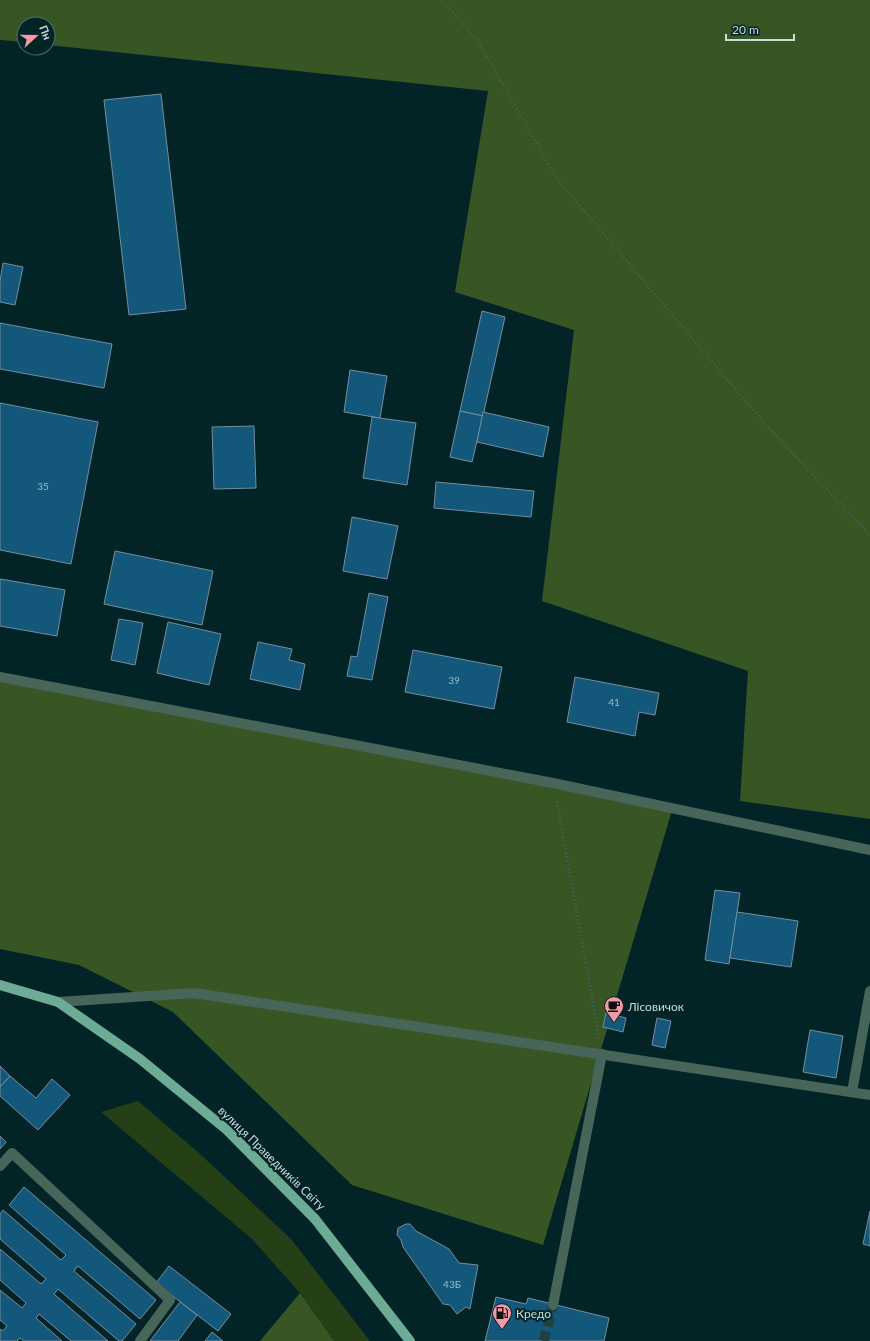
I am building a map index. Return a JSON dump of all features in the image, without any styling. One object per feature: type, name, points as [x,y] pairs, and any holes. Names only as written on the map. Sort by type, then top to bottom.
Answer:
[{"type":"main road","name":"вулиця Праведників Світу","points":[[0,985],[58,1002],[140,1059],[227,1130],[315,1219],[410,1341]]},
{"type":"lane","points":[[0,677],[554,783],[870,850]]},
{"type":"lane","points":[[852,1092],[870,990]]},
{"type":"lane","points":[[58,1002],[194,993],[870,1095]]},
{"type":"lane","points":[[553,1305],[602,1054]]},
{"type":"lane","points":[[0,1166],[12,1153],[170,1300],[140,1341]]},
{"type":"path","points":[[442,0],[478,41],[557,179],[765,424],[870,535]]},
{"type":"path","points":[[554,783],[602,1054]]},
{"type":"green space","points":[[0,0],[870,0],[870,819],[740,801],[748,671],[542,601],[574,330],[455,292],[488,91],[56,46],[56,16],[16,16],[16,41],[0,40]]},
{"type":"green space","points":[[0,677],[673,807],[543,1245],[352,1185],[173,1012],[79,965],[0,949]]},
{"type":"green space","points":[[138,1101],[199,1153],[291,1239],[370,1341],[334,1341],[300,1293],[252,1239],[101,1112]]},
{"type":"green space","points":[[300,1293],[334,1341],[260,1341]]},
{"type":"building","points":[[161,94],[186,309],[129,315],[104,100]]},
{"type":"building","points":[[3,263],[23,267],[15,305],[0,302],[0,281]]},
{"type":"building","points":[[482,311],[505,317],[483,416],[460,411]]},
{"type":"building","points":[[0,323],[112,344],[104,388],[0,369]]},
{"type":"building","points":[[350,370],[387,376],[380,418],[344,412]]},
{"type":"building","points":[[0,403],[98,422],[71,564],[0,550]]},
{"type":"building","points":[[460,411],[483,416],[472,462],[450,457]]},
{"type":"building","points":[[483,412],[549,427],[543,457],[477,442]]},
{"type":"building","points":[[372,417],[416,423],[407,485],[363,478]]},
{"type":"building","points":[[254,426],[256,488],[214,489],[212,427]]},
{"type":"building","points":[[436,482],[534,491],[531,517],[434,508]]},
{"type":"building","points":[[352,517],[398,526],[387,579],[343,571]]},
{"type":"building","points":[[115,551],[213,571],[202,625],[104,604]]},
{"type":"building","points":[[0,579],[65,590],[57,636],[0,626]]},
{"type":"building","points":[[369,593],[388,597],[372,680],[347,676],[351,656],[357,657]]},
{"type":"building","points":[[119,619],[143,623],[135,665],[111,660]]},
{"type":"building","points":[[168,622],[221,634],[209,685],[157,673]]},
{"type":"building","points":[[258,642],[292,649],[289,660],[305,664],[300,690],[250,679]]},
{"type":"building","points":[[413,650],[502,667],[494,709],[405,692]]},
{"type":"building","points":[[575,677],[659,693],[655,715],[639,712],[635,736],[567,722]]},
{"type":"building","points":[[715,890],[740,893],[729,964],[705,960]]},
{"type":"building","points":[[737,912],[798,921],[791,967],[730,958]]},
{"type":"building","points":[[606,1013],[626,1018],[623,1032],[603,1027]]},
{"type":"building","points":[[657,1018],[671,1021],[665,1048],[652,1045]]},
{"type":"building","points":[[810,1030],[843,1036],[836,1078],[803,1072]]},
{"type":"building","points":[[0,1066],[10,1076],[0,1087]]},
{"type":"building","points":[[10,1076],[36,1098],[52,1079],[70,1095],[38,1130],[0,1096],[0,1087]]},
{"type":"building","points":[[0,1136],[6,1142],[0,1149]]},
{"type":"building","points":[[24,1187],[156,1300],[140,1319],[78,1266],[74,1271],[136,1324],[122,1341],[119,1341],[58,1289],[54,1294],[108,1341],[71,1341],[39,1314],[36,1318],[62,1341],[24,1341],[20,1338],[17,1341],[0,1341],[0,1329],[3,1331],[7,1326],[0,1320],[0,1290],[22,1308],[26,1303],[0,1280],[0,1249],[41,1284],[46,1279],[0,1239],[0,1214],[3,1210],[61,1260],[66,1255],[9,1205]]},
{"type":"building","points":[[870,1211],[870,1246],[863,1244]]},
{"type":"building","points":[[406,1224],[410,1224],[416,1231],[449,1249],[459,1263],[478,1265],[470,1309],[466,1307],[457,1314],[450,1305],[443,1304],[403,1247],[401,1240],[397,1235],[398,1228]]},
{"type":"building","points":[[169,1266],[231,1314],[218,1331],[156,1283]]},
{"type":"building","points":[[496,1297],[526,1304],[528,1298],[609,1318],[604,1341],[485,1341]]},
{"type":"building","points":[[180,1302],[197,1315],[178,1341],[150,1341]]},
{"type":"building","points":[[212,1332],[223,1341],[205,1341]]},
{"type":"tunnel","points":[[544,1341],[553,1305]]},
{"type":"place","name":"Лісовичок","points":[[614,1023]]},
{"type":"place","name":"Кредо","points":[[502,1330]]}]
